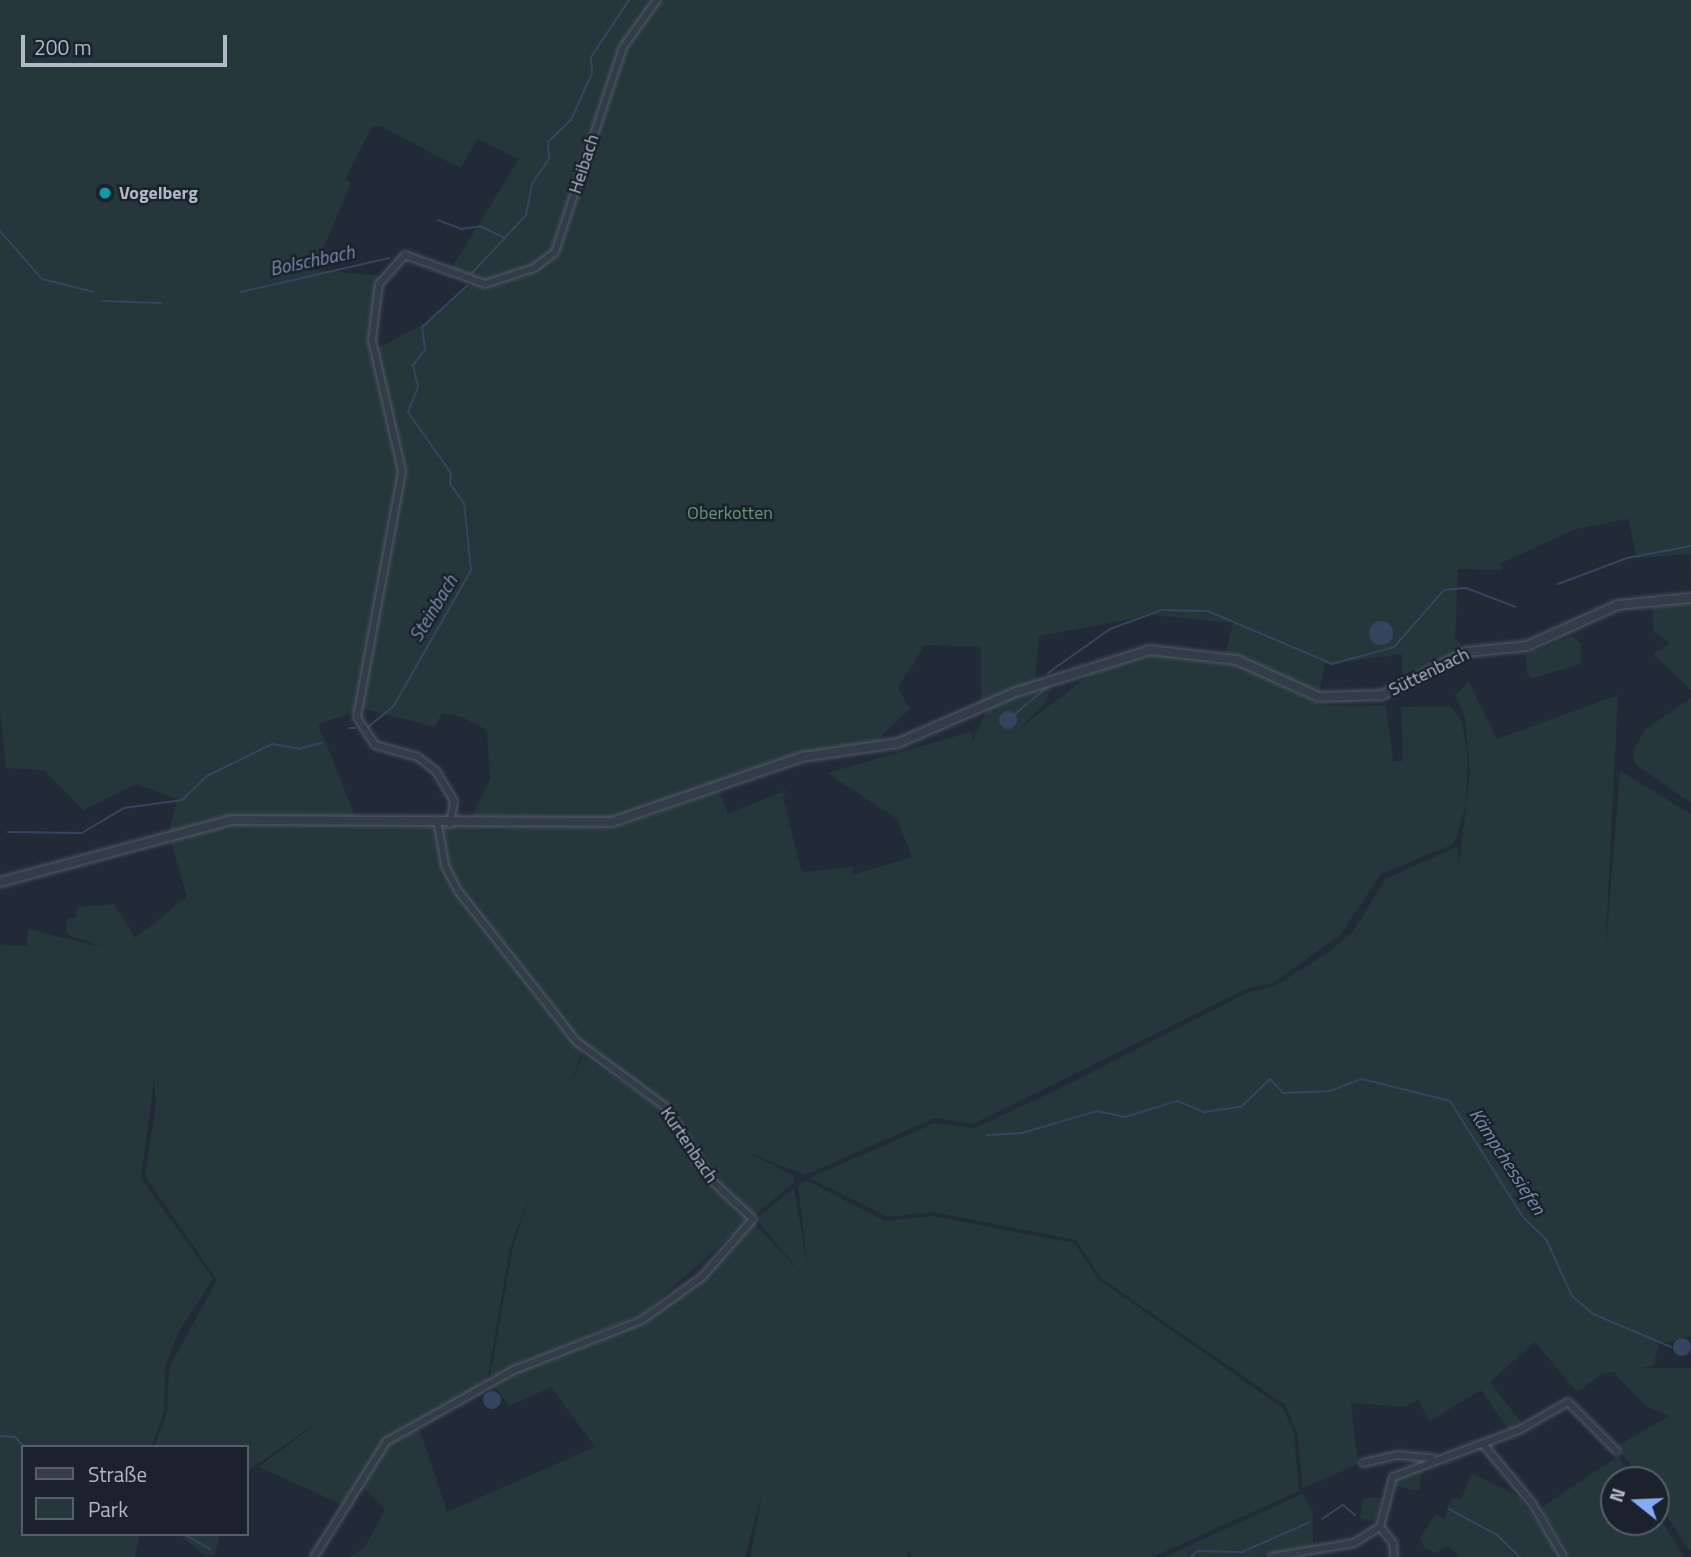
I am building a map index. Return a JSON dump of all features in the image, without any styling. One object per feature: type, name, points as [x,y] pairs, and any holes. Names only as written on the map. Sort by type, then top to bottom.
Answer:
[{"type":"street","name":"Heibach","points":[[450,825],[454,801],[436,771],[418,757],[379,748],[358,722],[402,467],[372,331],[380,280],[405,255],[452,268],[474,282],[513,276],[555,252],[623,47],[657,0]]},
{"type":"street","name":"Süttenbach","points":[[450,825],[611,822],[808,756],[879,747],[1126,655],[1199,652],[1252,665],[1316,696],[1373,696],[1458,655],[1527,646],[1613,606],[1691,598]]},
{"type":"street","points":[[0,882],[220,821],[450,825]]},
{"type":"street","name":"Kurtenbach","points":[[314,1557],[386,1442],[514,1370],[642,1320],[702,1277],[753,1219],[713,1182],[667,1108],[577,1042],[458,891],[444,866],[438,824]]},
{"type":"street","points":[[1394,1557],[1394,1544],[1380,1527],[1387,1483],[1435,1458],[1483,1444],[1568,1402],[1617,1451]]},
{"type":"street","points":[[1483,1444],[1532,1503],[1564,1557]]},
{"type":"street","points":[[1363,1463],[1397,1455],[1435,1458]]},
{"type":"street","points":[[1272,1557],[1354,1543],[1380,1527]]},
{"type":"green space","name":"Oberkotten","points":[[0,0],[1691,0],[1691,596],[1690,554],[1637,558],[1628,519],[1576,529],[1501,563],[1502,570],[1458,569],[1455,638],[1466,651],[1402,685],[1402,654],[1325,664],[1319,696],[1225,656],[1233,623],[1153,615],[1039,636],[1035,683],[981,705],[981,647],[925,645],[898,687],[910,709],[881,736],[880,746],[814,753],[620,818],[519,825],[614,827],[719,791],[728,814],[787,790],[783,797],[802,872],[853,867],[852,875],[912,857],[897,819],[827,773],[971,732],[973,740],[989,706],[1051,684],[1046,702],[1019,729],[1100,667],[1159,654],[1241,666],[1323,706],[1386,706],[1393,761],[1403,761],[1401,707],[1450,706],[1462,722],[1468,760],[1466,805],[1454,844],[1381,874],[1340,935],[1273,983],[1248,988],[973,1124],[935,1118],[805,1175],[747,1152],[793,1175],[794,1183],[753,1216],[717,1181],[672,1110],[585,1047],[542,997],[582,1052],[510,1248],[487,1381],[380,1447],[343,1505],[259,1467],[321,1420],[248,1470],[248,1445],[155,1445],[167,1413],[169,1368],[217,1280],[145,1176],[156,1104],[154,1080],[141,1178],[213,1279],[178,1333],[165,1367],[164,1412],[152,1445],[21,1445],[21,1536],[140,1536],[135,1557],[0,1557],[0,945],[27,946],[28,929],[105,948],[66,934],[67,918],[75,918],[78,907],[114,904],[135,938],[187,897],[169,834],[177,799],[136,784],[83,810],[44,770],[6,768],[0,713]],"holes":[[[380,126],[460,168],[478,139],[519,159],[451,269],[473,284],[426,323],[376,349],[383,276],[314,270],[351,183],[345,179],[372,127]],[[364,709],[435,727],[442,713],[462,717],[487,730],[490,780],[468,824],[300,825],[288,819],[357,821],[318,724]]]},
{"type":"green space","points":[[1691,601],[1691,690],[1653,654],[1670,643],[1653,631],[1653,606]]},
{"type":"green space","points":[[1572,636],[1581,643],[1581,664],[1532,678],[1527,673],[1526,655]]},
{"type":"green space","points":[[1469,682],[1497,739],[1618,695],[1605,957],[1620,771],[1691,814],[1691,1336],[1659,1344],[1653,1366],[1602,1374],[1577,1392],[1535,1342],[1490,1382],[1523,1425],[1510,1432],[1481,1390],[1430,1421],[1418,1400],[1405,1407],[1351,1403],[1358,1464],[1303,1488],[1297,1432],[1285,1405],[1101,1278],[1076,1240],[933,1212],[888,1217],[809,1178],[935,1123],[974,1128],[1055,1091],[1249,992],[1275,986],[1329,952],[1353,931],[1386,879],[1458,846],[1458,871],[1470,775],[1465,717],[1455,695]]},
{"type":"green space","points":[[1691,698],[1691,803],[1635,764],[1633,750],[1646,729]]},
{"type":"green space","points":[[583,1056],[664,1110],[711,1189],[750,1219],[644,1313],[490,1377],[513,1247],[552,1124]]},
{"type":"green space","points":[[806,1180],[885,1221],[933,1216],[1074,1243],[1099,1280],[1283,1408],[1294,1433],[1299,1491],[1153,1557],[911,1557],[910,1550],[907,1557],[750,1557],[763,1489],[745,1557],[349,1557],[365,1547],[385,1509],[364,1488],[346,1506],[389,1442],[418,1425],[447,1512],[595,1447],[551,1387],[509,1406],[491,1382],[654,1316],[710,1272],[725,1255],[723,1249],[753,1222],[801,1273],[756,1219],[794,1188],[808,1271],[798,1185]]},
{"type":"green space","points":[[1634,1368],[1691,1368],[1691,1553],[1670,1521],[1670,1466],[1632,1466],[1616,1447],[1669,1416],[1647,1407],[1614,1373]]},
{"type":"green space","points":[[1618,1456],[1625,1466],[1603,1466]]},
{"type":"green space","points":[[1422,1465],[1419,1491],[1390,1485],[1391,1481]]},
{"type":"green space","points":[[1600,1468],[1600,1536],[1670,1534],[1684,1557],[1572,1557],[1541,1508]]},
{"type":"green space","points":[[1472,1473],[1519,1497],[1562,1557],[1460,1557],[1448,1546],[1435,1553],[1424,1547],[1420,1537],[1436,1514],[1444,1519],[1451,1498],[1461,1499]]},
{"type":"green space","points":[[1302,1494],[1313,1511],[1313,1547],[1259,1557],[1164,1557]]},
{"type":"green space","points":[[1363,1498],[1381,1498],[1376,1521],[1360,1519]]},
{"type":"green space","points":[[181,1536],[220,1536],[215,1554],[207,1557]]},
{"type":"water","points":[[1381,621],[1389,625],[1393,633],[1389,641],[1381,645],[1373,641],[1369,633],[1373,625]]},
{"type":"water","points":[[1008,711],[1014,714],[1017,720],[1014,726],[1008,729],[1002,726],[999,720],[1002,714]]},
{"type":"water","points":[[1682,1338],[1688,1341],[1691,1347],[1688,1353],[1682,1356],[1676,1353],[1673,1347],[1676,1341]]},
{"type":"water","points":[[492,1391],[498,1394],[501,1400],[498,1406],[492,1409],[486,1406],[483,1400],[486,1394]]},
{"type":"waterway","name":"Steinbach","points":[[472,273],[526,215],[532,184],[549,159],[548,142],[571,120],[592,73],[591,57],[629,0]]},
{"type":"waterway","name":"Bolschbach","points":[[438,220],[462,229],[480,226],[505,238]]},
{"type":"waterway","name":"Bolschbach","points":[[0,231],[42,279],[93,292]]},
{"type":"waterway","name":"Bolschbach","points":[[241,292],[389,258]]},
{"type":"waterway","name":"Steinbach","points":[[368,727],[393,707],[471,570],[464,503],[450,484],[451,473],[408,412],[418,387],[413,365],[425,350],[422,327],[468,285]]},
{"type":"waterway","name":"Bolschbach","points":[[103,301],[161,303]]},
{"type":"waterway","points":[[1558,584],[1627,558],[1691,546]]},
{"type":"waterway","points":[[1048,673],[1110,629],[1162,610],[1208,611],[1332,664],[1394,647],[1444,590],[1466,588],[1516,607]]},
{"type":"waterway","points":[[1014,715],[1046,688]]},
{"type":"waterway","name":"Steinbach","points":[[349,728],[355,728]]},
{"type":"waterway","name":"Steinbach","points":[[8,832],[82,833],[124,808],[182,800],[207,776],[272,744],[299,749],[321,743]]},
{"type":"waterway","name":"Kämpchessiefen","points":[[987,1135],[1022,1133],[1097,1111],[1125,1117],[1177,1101],[1204,1112],[1241,1107],[1270,1079],[1283,1093],[1330,1091],[1362,1079],[1450,1101],[1523,1217],[1546,1239],[1572,1296],[1593,1314],[1671,1347]]},
{"type":"waterway","points":[[0,1436],[15,1437],[22,1445]]},
{"type":"waterway","points":[[1322,1519],[1343,1505],[1355,1515]]},
{"type":"waterway","points":[[1449,1509],[1497,1535],[1520,1557]]},
{"type":"waterway","points":[[1191,1557],[1197,1551],[1242,1552],[1310,1522]]},
{"type":"waterway","points":[[187,1536],[210,1549]]},
{"type":"place","name":"Vogelberg","points":[[105,193]]}]
